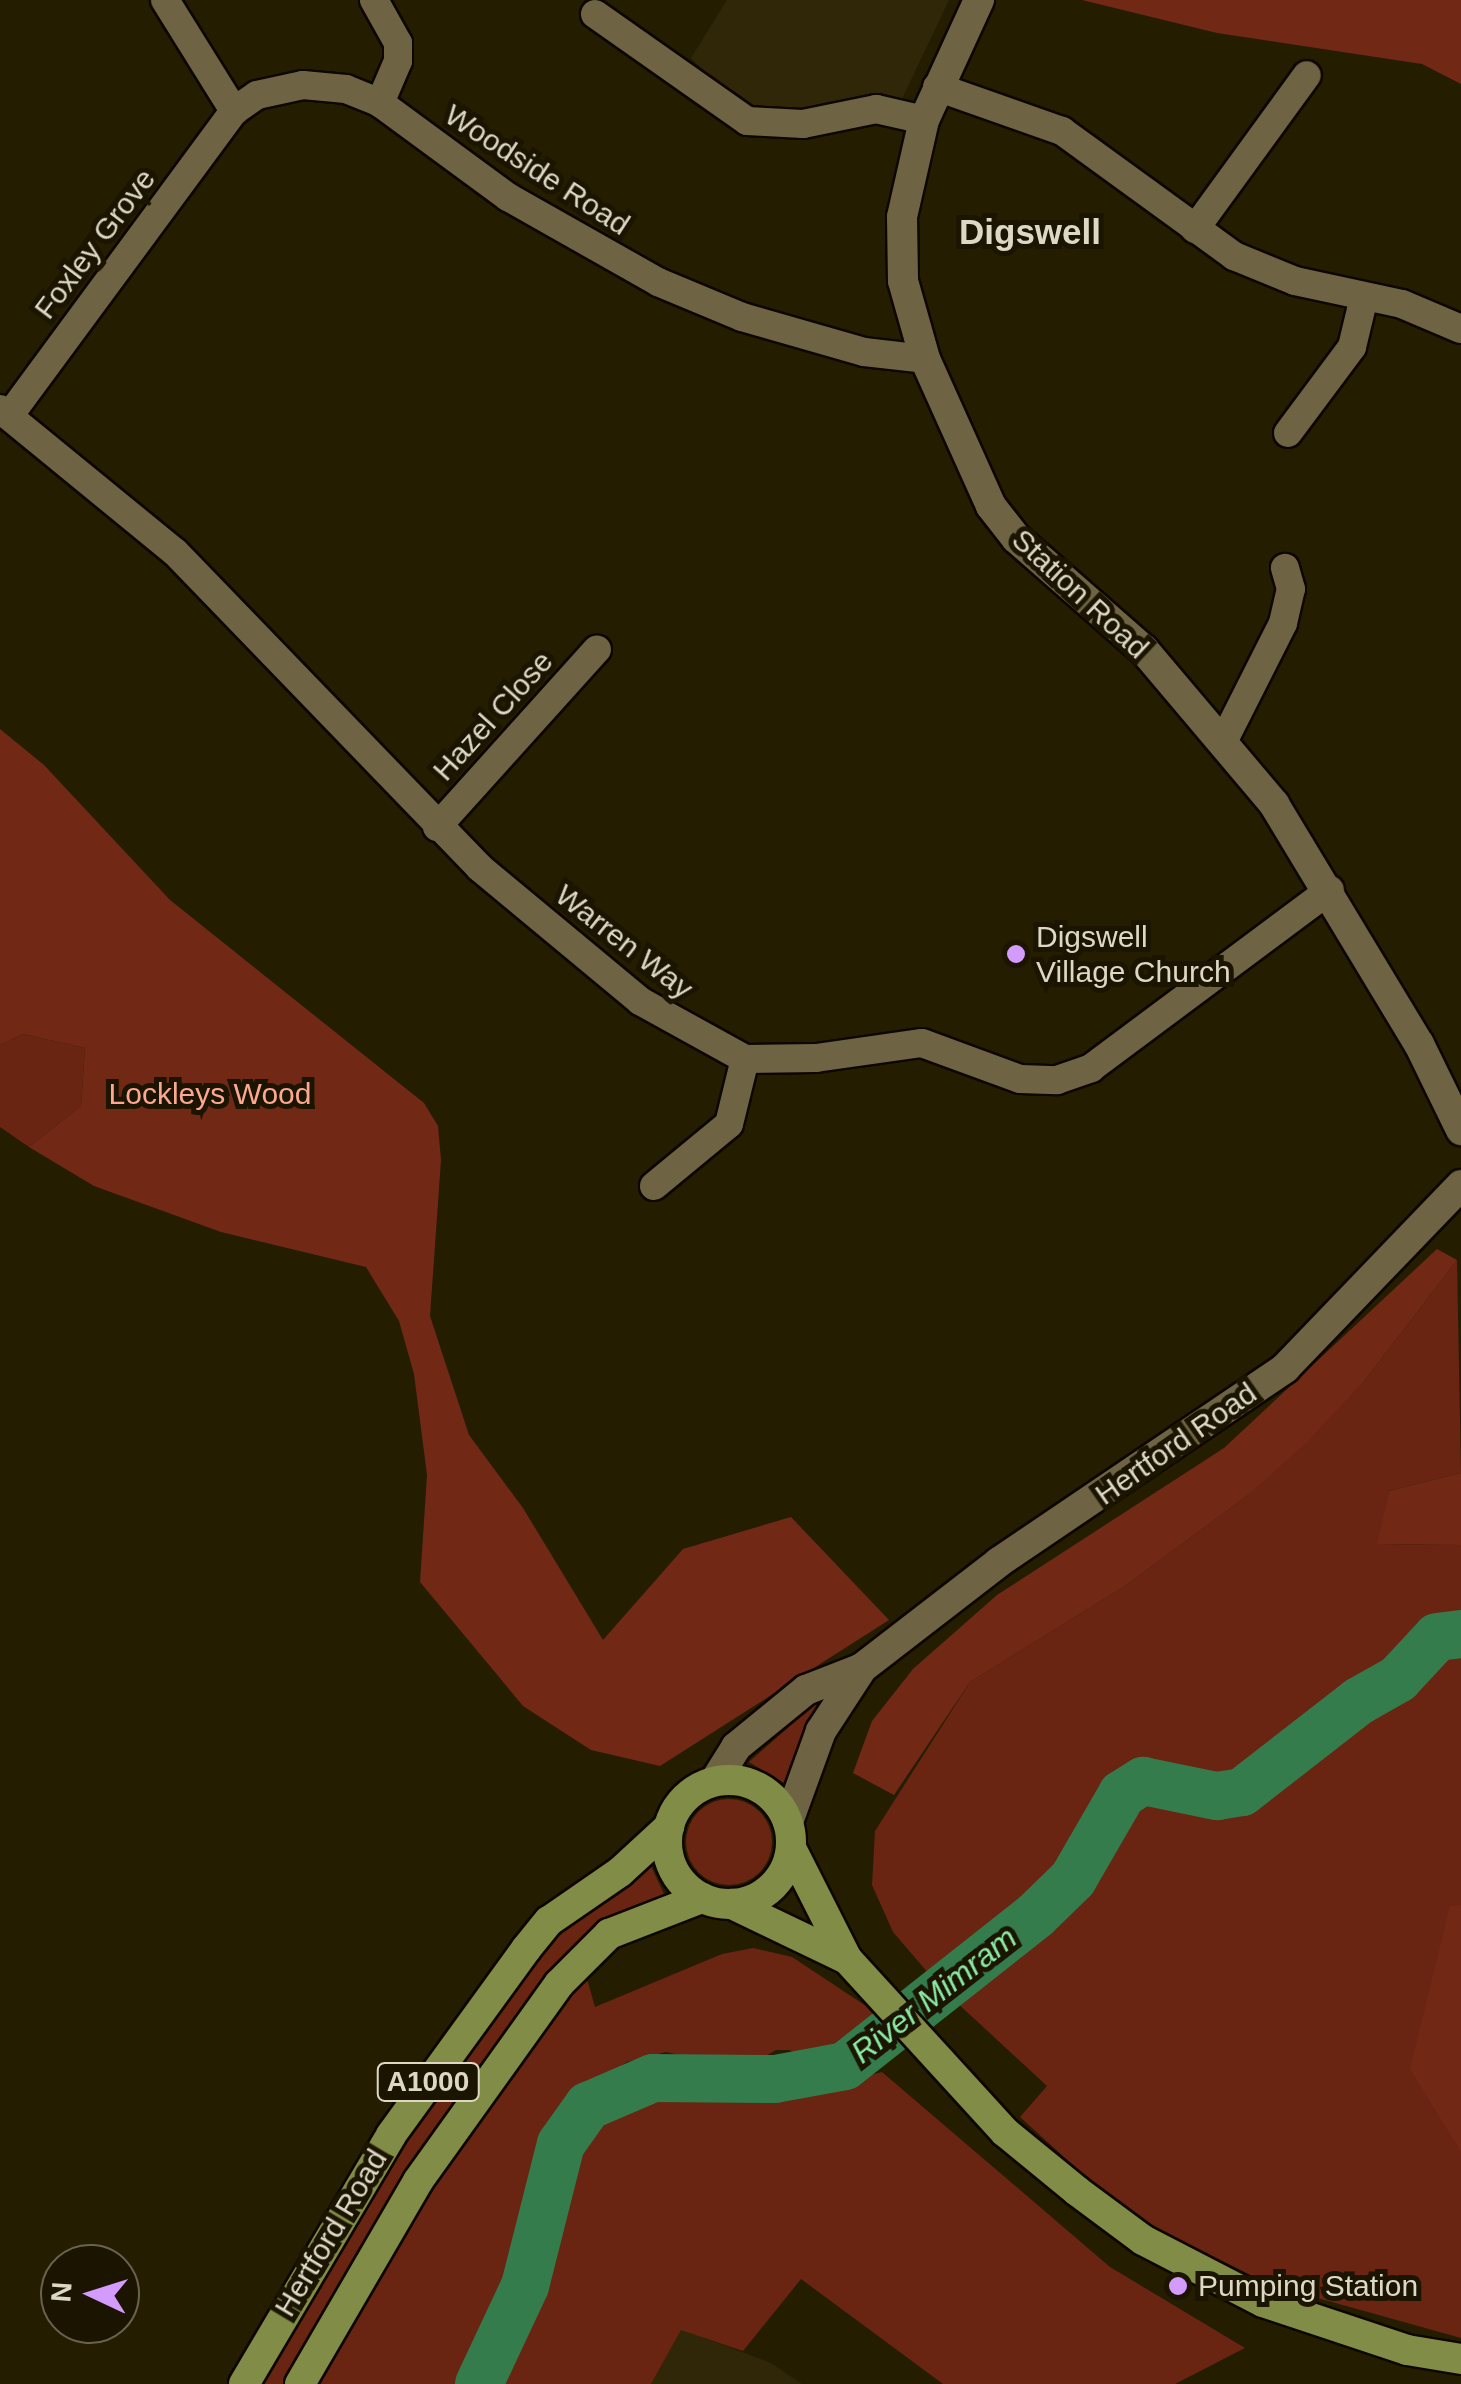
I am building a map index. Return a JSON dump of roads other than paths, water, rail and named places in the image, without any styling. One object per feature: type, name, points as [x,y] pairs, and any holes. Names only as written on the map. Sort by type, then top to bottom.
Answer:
[{"type":"main road","points":[[847,1960],[717,1901],[676,1876],[668,1826],[685,1797],[715,1780],[752,1783],[768,1792],[847,1960],[1005,2132],[1077,2192],[1197,2270],[1363,2337],[1461,2359]]},
{"type":"main road","name":"Hertford Road","points":[[244,2384],[391,2135],[516,1963],[549,1922],[620,1872],[668,1826]]},
{"type":"main road","points":[[717,1901],[765,1893],[790,1835]]},
{"type":"main road","name":"Hertford Road","points":[[300,2384],[418,2181],[559,1984],[609,1934],[717,1901]]},
{"type":"street","points":[[165,0],[234,111]]},
{"type":"street","points":[[374,0],[398,43],[398,61],[380,103]]},
{"type":"street","name":"Station Road","points":[[979,0],[924,120],[901,246],[910,314],[925,359],[992,506],[1016,538],[1144,650],[1224,740],[1330,890],[1461,1130]]},
{"type":"street","points":[[596,14],[746,121],[804,124],[876,109],[924,120]]},
{"type":"street","points":[[1194,229],[1306,75]]},
{"type":"street","name":"Woodside Road","points":[[234,111],[258,95],[303,85],[346,89],[380,103],[508,197],[658,282],[829,342],[925,359]]},
{"type":"street","points":[[938,87],[1062,131],[1234,256],[1280,275],[1431,313],[1461,329]]},
{"type":"street","name":"Foxley Grove","points":[[4,413],[234,111]]},
{"type":"street","points":[[1288,433],[1352,347],[1364,297]]},
{"type":"street","name":"Warren Way","points":[[4,413],[176,552],[437,827],[640,1002],[744,1060]]},
{"type":"street","points":[[1224,740],[1283,623],[1291,588],[1285,568]]},
{"type":"street","name":"Hazel Close","points":[[437,827],[596,649]]},
{"type":"street","points":[[654,1186],[729,1124],[744,1060],[816,1058],[922,1044],[1020,1079],[1057,1080],[1091,1068],[1330,890]]},
{"type":"street","name":"Hertford Road","points":[[715,1780],[736,1747],[806,1690],[862,1668],[999,1562],[1193,1436],[1284,1368],[1461,1185]]},
{"type":"street","name":"Hertford Road","points":[[790,1835],[821,1732],[862,1668]]},
{"type":"waterway","name":"River Mimram","points":[[479,2384],[525,2286],[561,2144],[588,2106],[653,2078],[775,2079],[845,2066],[1036,1915],[1073,1879],[1122,1794],[1143,1781],[1217,1796],[1242,1792],[1359,1701],[1398,1679],[1437,1637],[1461,1634]]},
{"type":"place","name":"Digswell Village Church","points":[[1016,954]]},
{"type":"place","name":"Pumping Station","points":[[1178,2286]]},
{"type":"district","name":"Digswell","points":[[1030,232]]},
{"type":"park label","name":"Lockleys Wood","points":[[210,1094]]}]
